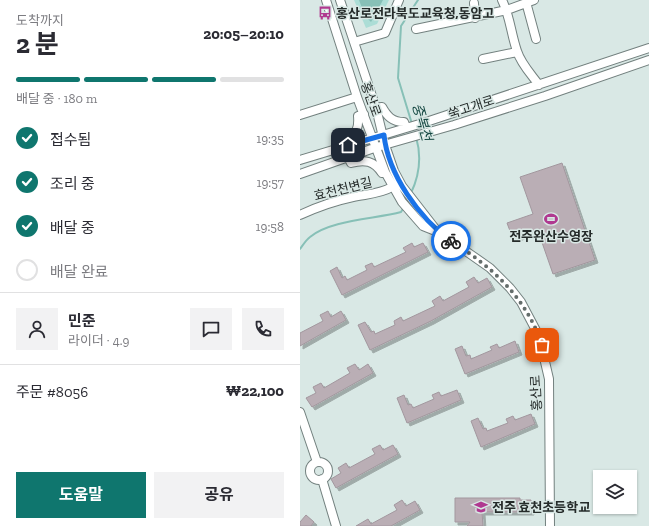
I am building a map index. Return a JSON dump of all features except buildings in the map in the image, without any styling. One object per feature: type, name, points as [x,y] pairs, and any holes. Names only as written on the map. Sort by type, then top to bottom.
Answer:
[{"type":"street","name":"홍산로","points":[[326,0],[357,97],[373,138],[381,146],[394,171],[397,189],[419,209],[438,232]]},
{"type":"street","name":"홍산로","points":[[340,0],[384,135],[381,146],[385,172],[413,216],[423,226],[438,232],[490,268],[510,288],[525,308],[539,336],[549,379],[550,526]]},
{"type":"street","points":[[354,42],[384,33],[399,0]]},
{"type":"street","points":[[502,0],[507,10],[517,52],[524,66],[539,85]]},
{"type":"street","points":[[416,29],[475,18],[507,10],[530,1],[536,40]]},
{"type":"street","points":[[474,3],[475,18]]},
{"type":"street","name":"쑥고개로","points":[[300,160],[384,135],[402,126],[426,122],[649,48]]},
{"type":"street","points":[[483,59],[517,52]]},
{"type":"street","name":"쑥고개로","points":[[300,174],[381,146],[545,96],[649,60]]},
{"type":"street","points":[[300,115],[357,97]]},
{"type":"street","points":[[376,108],[382,107],[386,115],[402,126]]},
{"type":"street","points":[[348,145],[347,140],[355,133],[358,126],[358,116],[364,114]]},
{"type":"street","points":[[348,157],[351,163],[366,160],[376,165],[382,173],[385,172]]},
{"type":"street","name":"효천천변길","points":[[300,215],[317,206],[344,199],[397,189]]},
{"type":"street","points":[[300,412],[317,462]]},
{"type":"street","points":[[317,462],[310,468],[310,474],[317,480],[322,480]]},
{"type":"street","points":[[317,462],[323,463],[327,467],[328,473],[322,480]]},
{"type":"street","points":[[322,480],[336,526]]},
{"type":"shaded area","points":[[354,0],[389,0],[377,24],[366,28]]},
{"type":"shaded area","points":[[359,0],[383,0],[371,22],[365,16]]},
{"type":"waterway","name":"중복천","points":[[412,124],[398,78],[401,26],[418,0]]},
{"type":"waterway","name":"중복천","points":[[411,193],[419,165],[419,152],[416,137]]},
{"type":"waterway","name":"중복천","points":[[300,249],[310,237],[319,231],[341,223],[401,212],[404,207]]},
{"type":"way so far","points":[[451,241],[490,268],[510,288],[532,320],[542,345]]},
{"type":"place","name":"홍산로전라북도교육청,동암고","points":[[325,13]]},
{"type":"place","name":"전주완산수영장","points":[[551,219]]},
{"type":"place","name":"전주 효천초등학교","points":[[481,507]]},
{"type":"route","points":[[348,145],[384,135],[385,145],[392,167],[402,186],[438,232],[451,241]]}]
